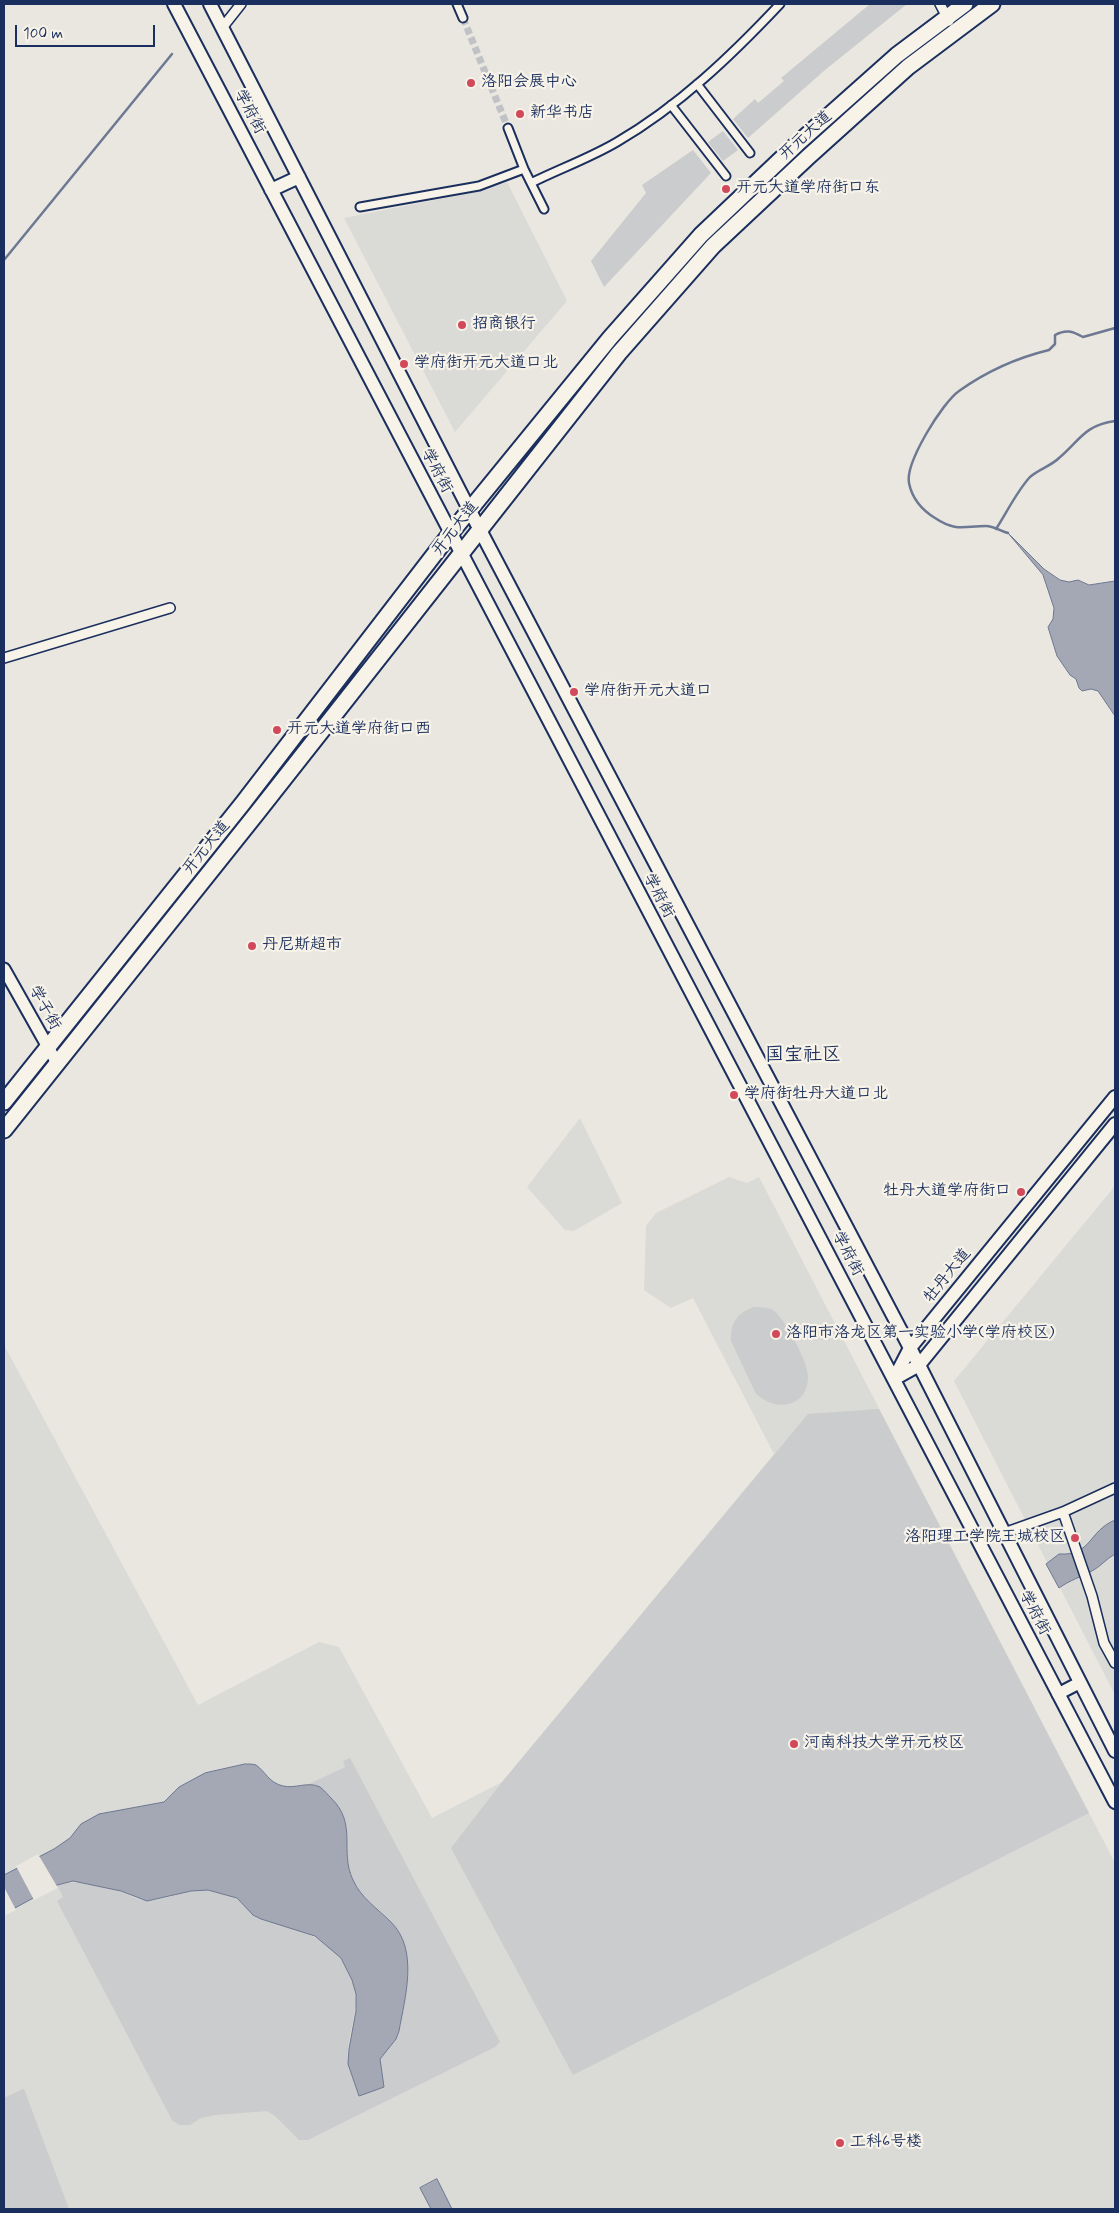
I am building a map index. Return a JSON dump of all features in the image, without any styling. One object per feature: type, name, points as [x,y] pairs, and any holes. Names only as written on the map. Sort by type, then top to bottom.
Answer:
[{"type":"main road","name":"学府街","points":[[174,4],[1115,1802]]},
{"type":"main road","name":"学府街","points":[[210,4],[470,511],[919,1365],[1115,1751]]},
{"type":"main road","name":"开元大道","points":[[4,1102],[244,803],[450,534],[606,342],[701,235],[944,10],[965,4]]},
{"type":"main road","name":"开元大道","points":[[4,1130],[619,353],[713,246],[908,68],[955,32],[976,9],[992,4]]},
{"type":"main road","points":[[271,190],[299,177]]},
{"type":"main road","name":"牡丹大道","points":[[894,1379],[910,1348],[1115,1097]]},
{"type":"main road","points":[[894,1379],[919,1365],[1115,1124]]},
{"type":"street","points":[[222,28],[241,4]]},
{"type":"street","points":[[458,4],[463,18]]},
{"type":"street","points":[[531,183],[617,142],[671,105],[735,52],[780,4]]},
{"type":"street","points":[[944,10],[955,32]]},
{"type":"street","points":[[697,84],[750,153]]},
{"type":"street","points":[[671,105],[726,176]]},
{"type":"street","points":[[508,128],[524,169],[544,209]]},
{"type":"street","points":[[360,207],[479,186],[524,169]]},
{"type":"street","points":[[4,658],[170,608]]},
{"type":"street","name":"学子街","points":[[4,969],[46,1049]]},
{"type":"street","name":"学子街","points":[[4,976],[56,1064]]},
{"type":"street","points":[[1004,1533],[1063,1512],[1115,1488]]},
{"type":"street","points":[[1063,1512],[1086,1576],[1104,1643],[1115,1663]]},
{"type":"street","points":[[1058,1694],[1079,1683]]},
{"type":"shaded area","points":[[870,4],[907,4],[825,70],[748,138],[733,119],[755,99],[758,103],[784,81],[781,78]]},
{"type":"shaded area","points":[[723,131],[738,150],[723,161],[708,142]]},
{"type":"shaded area","points":[[693,150],[711,173],[604,287],[591,261],[646,193],[642,185]]},
{"type":"shaded area","points":[[507,182],[567,301],[455,432],[344,218],[481,191]]},
{"type":"shaded area","points":[[1008,533],[1044,569],[1060,580],[1069,582],[1078,580],[1089,585],[1115,581],[1115,716],[1098,691],[1091,689],[1082,691],[1079,688],[1076,679],[1070,675],[1057,656],[1048,627],[1053,619],[1054,608],[1043,575]]},
{"type":"shaded area","points":[[580,1118],[622,1203],[574,1231],[565,1230],[527,1187]]},
{"type":"shaded area","name":"河南科技大学开元校区","points":[[729,1177],[747,1183],[759,1177],[1115,1863],[1115,2209],[4,2209],[4,1345],[198,1705],[319,1642],[339,1647],[432,1818],[502,1782],[774,1454],[693,1298],[671,1308],[644,1290],[646,1226],[656,1213]]},
{"type":"shaded area","name":"洛阳理工学院王城校区","points":[[1115,1186],[1115,1695],[954,1381]]},
{"type":"shaded area","points":[[754,1307],[768,1308],[778,1314],[800,1352],[808,1377],[802,1395],[796,1401],[780,1405],[762,1399],[755,1392],[731,1341],[733,1324],[743,1312]]},
{"type":"shaded area","points":[[879,1409],[1089,1813],[573,2075],[451,1848],[502,1782],[808,1414]]},
{"type":"shaded area","points":[[1115,1520],[1115,1554],[1095,1569],[1059,1588],[1046,1564],[1059,1554],[1070,1554],[1078,1551],[1100,1530]]},
{"type":"shaded area","points":[[350,1758],[500,2042],[495,2047],[308,2140],[299,2140],[275,2116],[267,2111],[215,2115],[201,2118],[190,2125],[179,2125],[172,2120],[57,1901],[63,1897],[57,1885],[73,1883],[96,1884],[120,1891],[137,1899],[146,1900],[155,1900],[199,1890],[218,1892],[238,1899],[255,1916],[304,1933],[325,1944],[342,1959],[353,1983],[355,2007],[349,2039],[348,2063],[359,2096],[383,2087],[380,2059],[396,2039],[404,2003],[406,1976],[403,1939],[398,1929],[364,1896],[353,1880],[347,1859],[346,1828],[339,1808],[324,1791],[309,1784],[345,1767],[343,1761]]},
{"type":"shaded area","points":[[245,1764],[256,1765],[271,1780],[283,1786],[315,1785],[320,1787],[331,1798],[344,1818],[347,1859],[356,1886],[365,1898],[400,1933],[405,1946],[408,1974],[399,2031],[396,2039],[380,2059],[384,2087],[359,2096],[348,2064],[356,2011],[356,1994],[352,1980],[341,1958],[315,1936],[253,1915],[237,1898],[208,1890],[191,1891],[147,1901],[121,1891],[73,1881],[57,1885],[4,1914],[4,1875],[54,1849],[70,1838],[81,1824],[99,1814],[164,1802],[179,1787],[205,1773]]},
{"type":"shaded area","points":[[23,2089],[69,2209],[4,2209],[4,2098]]},
{"type":"shaded area","points":[[437,2179],[452,2209],[431,2209],[420,2188]]},
{"type":"pier","points":[[38,1854],[58,1888],[34,1900],[16,1866]]},
{"type":"pier","points":[[4,1887],[16,1910],[4,1916]]},
{"type":"waterway","points":[[4,260],[172,54]]},
{"type":"waterway","points":[[1008,533],[989,526],[955,527],[935,518],[918,503],[910,488],[909,474],[926,434],[952,398],[980,377],[1013,361],[1049,350],[1055,344],[1055,335],[1059,333],[1076,333],[1083,337],[1115,328]]},
{"type":"waterway","points":[[996,529],[1016,495],[1030,477],[1056,461],[1090,430],[1105,423],[1115,421]]},
{"type":"tunnel","points":[[463,18],[508,128]]},
{"type":"place","name":"洛阳会展中心","points":[[471,83]]},
{"type":"place","name":"新华书店","points":[[520,114]]},
{"type":"place","name":"开元大道学府街口东","points":[[726,189]]},
{"type":"place","name":"招商银行","points":[[462,325]]},
{"type":"place","name":"学府街开元大道口北","points":[[404,364]]},
{"type":"place","name":"学府街开元大道口","points":[[574,692]]},
{"type":"place","name":"开元大道学府街口西","points":[[277,730]]},
{"type":"place","name":"丹尼斯超市","points":[[252,946]]},
{"type":"place","name":"学府街牡丹大道口北","points":[[734,1095]]},
{"type":"place","name":"牡丹大道学府街口","points":[[1021,1192]]},
{"type":"place","name":"洛阳市洛龙区第一实验小学(学府校区)","points":[[776,1334]]},
{"type":"place","name":"洛阳理工学院王城校区","points":[[1075,1538]]},
{"type":"place","name":"河南科技大学开元校区","points":[[794,1744]]},
{"type":"place","name":"工科6号楼","points":[[840,2143]]},
{"type":"district","name":"国宝社区","points":[[803,1056]]}]
